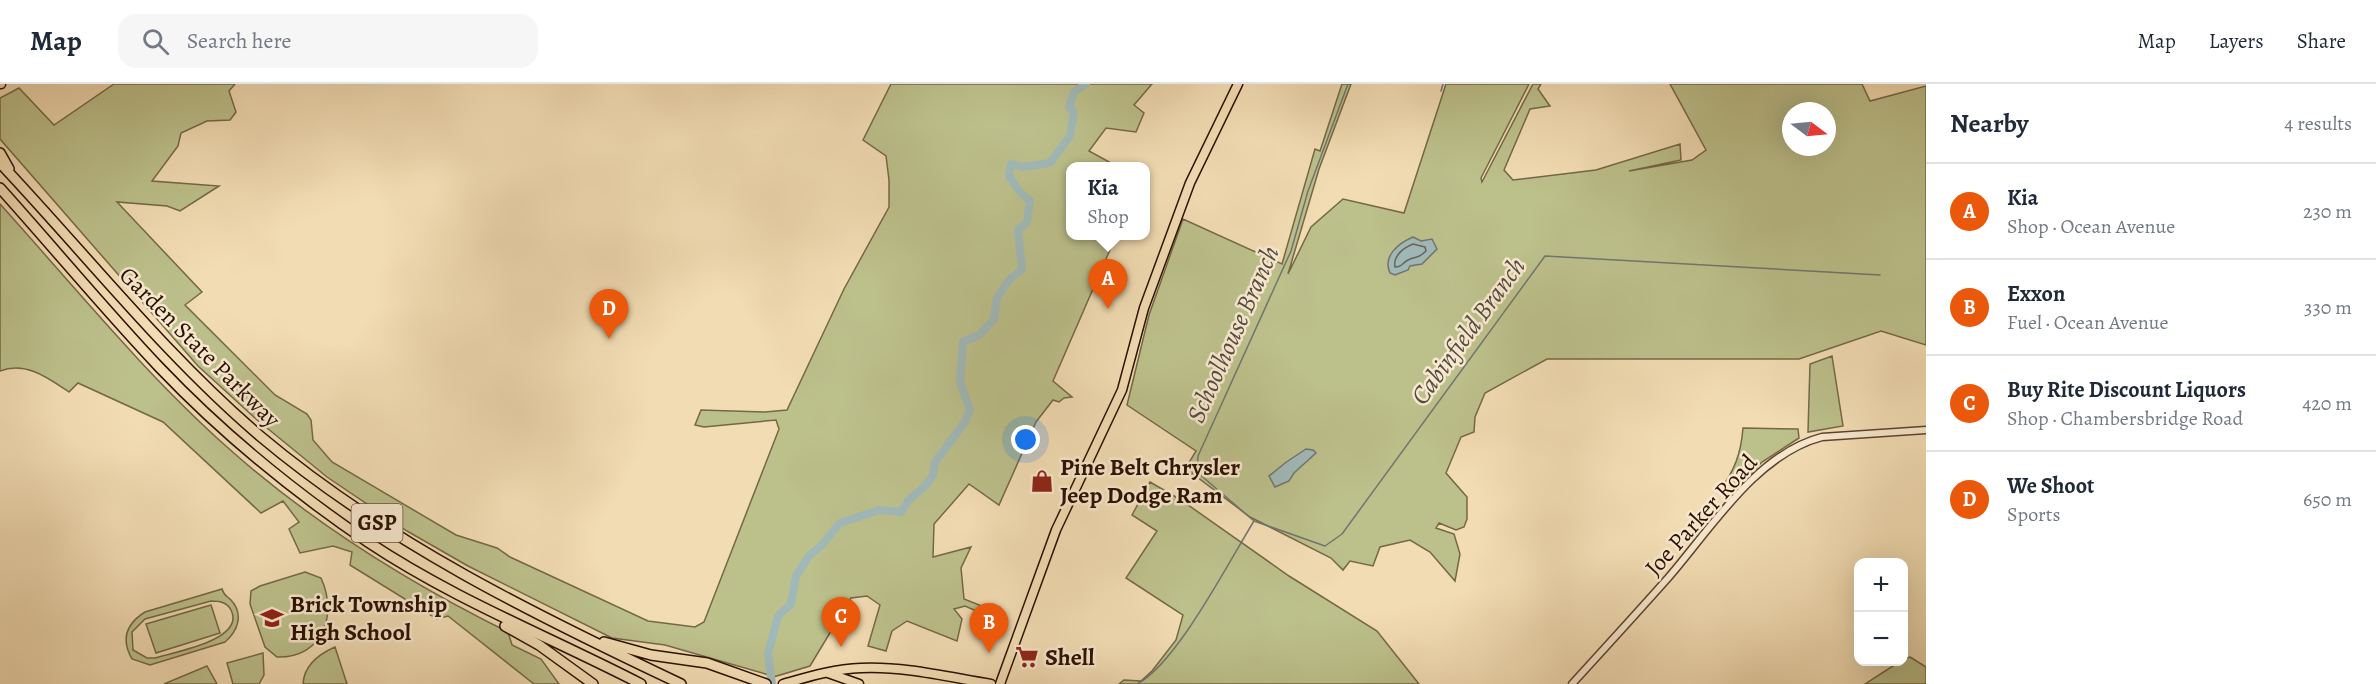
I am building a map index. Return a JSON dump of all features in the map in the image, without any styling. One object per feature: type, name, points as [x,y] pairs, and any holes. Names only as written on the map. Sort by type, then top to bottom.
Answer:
[{"type":"highway","points":[[0,153],[15,178]]},
{"type":"highway","name":"Garden State Parkway","points":[[0,163],[195,376],[292,461],[350,504],[406,541],[479,584],[681,684]]},
{"type":"highway","name":"Garden State Parkway","points":[[0,188],[160,368],[257,458],[304,496],[369,542],[480,608],[641,684]]},
{"type":"highway","points":[[0,196],[16,206]]},
{"type":"highway","points":[[480,608],[487,616],[539,645],[593,684]]},
{"type":"highway","points":[[582,636],[651,655],[707,663],[766,684]]},
{"type":"main road","points":[[1000,684],[1056,530],[1122,390],[1144,308],[1190,183],[1238,84]]},
{"type":"main road","points":[[783,684],[859,668],[899,669],[991,684]]},
{"type":"main road","points":[[828,673],[859,684]]},
{"type":"street","name":"Joe Parker Road","points":[[1572,684],[1758,474],[1776,459],[1807,441],[1822,437],[1926,430]]},
{"type":"green space","points":[[114,84],[235,84],[229,91],[236,112],[230,120],[207,121],[181,133],[178,146],[152,181],[219,186],[180,211],[167,206],[117,202],[202,292],[185,305],[275,395],[307,414],[311,420],[313,440],[332,462],[456,535],[497,548],[510,557],[648,621],[695,627],[704,622],[779,429],[776,420],[704,427],[695,425],[701,410],[765,412],[787,410],[844,289],[889,207],[886,156],[863,140],[891,84],[1152,84],[1134,105],[1144,113],[1136,132],[1106,128],[1089,151],[1109,162],[1066,162],[1066,240],[1114,240],[1053,381],[1072,397],[1064,398],[1059,402],[1053,400],[1036,422],[999,505],[969,484],[934,524],[933,557],[971,547],[961,568],[964,599],[997,612],[999,621],[965,606],[954,609],[962,619],[957,641],[907,621],[892,631],[886,651],[868,646],[880,605],[867,596],[851,598],[810,666],[770,678],[769,675],[665,645],[612,638],[468,566],[407,531],[327,477],[256,419],[198,366],[0,139],[0,98],[19,88],[54,125]]},
{"type":"green space","points":[[1342,84],[1351,84],[1319,169],[1288,274],[1311,227],[1343,199],[1404,213],[1446,84],[1529,84],[1481,178],[1482,182],[1533,84],[1541,84],[1538,89],[1550,106],[1530,109],[1504,170],[1513,180],[1596,170],[1680,144],[1681,160],[1629,171],[1692,160],[1706,150],[1670,84],[1862,84],[1870,101],[1926,86],[1926,345],[1881,331],[1799,359],[1547,359],[1485,393],[1475,417],[1474,432],[1461,437],[1446,473],[1467,497],[1467,519],[1464,527],[1456,530],[1439,523],[1436,528],[1454,534],[1460,554],[1455,581],[1430,552],[1410,540],[1380,547],[1373,566],[1350,561],[1343,570],[1331,558],[1250,517],[1193,474],[1194,470],[1190,476],[1184,471],[1196,451],[1127,405],[1149,315],[1183,219],[1282,264],[1315,149],[1320,151]]},
{"type":"green space","points":[[0,204],[138,359],[196,419],[227,447],[292,501],[361,549],[433,593],[508,632],[512,645],[541,659],[559,684],[534,684],[448,616],[437,619],[350,565],[352,552],[333,546],[300,553],[289,529],[299,522],[283,501],[261,513],[163,422],[78,383],[69,392],[36,372],[19,368],[0,371]]},
{"type":"green space","points":[[1832,356],[1843,426],[1808,432],[1810,364]]},
{"type":"green space","points":[[1743,428],[1798,429],[1799,438],[1762,462],[1728,497],[1720,490],[1736,461]]},
{"type":"green space","points":[[1150,482],[1181,500],[1289,576],[1377,631],[1419,684],[1119,684],[1124,680],[1141,681],[1152,671],[1176,640],[1183,615],[1126,578],[1157,531],[1132,515]]},
{"type":"green space","points":[[305,572],[321,578],[328,606],[327,620],[316,642],[306,650],[293,655],[277,657],[265,647],[250,604],[251,591]]},
{"type":"green space","points":[[222,589],[235,605],[238,622],[233,633],[225,642],[150,665],[132,659],[126,639],[133,622],[145,612]],"holes":[[[211,601],[222,602],[231,610],[233,620],[228,629],[219,637],[155,658],[147,658],[133,650],[132,632],[145,619]]]},
{"type":"green space","points":[[211,605],[220,633],[156,653],[146,624]]},
{"type":"green space","points":[[335,647],[347,684],[303,684],[306,672],[313,661]]},
{"type":"green space","points":[[263,653],[264,675],[259,684],[233,684],[227,663]]},
{"type":"green space","points":[[1908,658],[1926,667],[1926,684],[1865,684],[1893,666],[1908,666]]},
{"type":"green space","points":[[207,666],[217,684],[164,684]]},
{"type":"water","points":[[1413,237],[1421,241],[1432,239],[1437,249],[1422,264],[1410,266],[1408,270],[1395,275],[1390,273],[1388,261],[1393,251]]},
{"type":"water","points":[[1306,449],[1316,453],[1294,473],[1289,481],[1275,487],[1269,476]]},
{"type":"waterway","points":[[772,684],[768,654],[778,616],[791,604],[796,576],[809,556],[822,545],[840,523],[879,510],[901,512],[908,501],[926,485],[933,475],[935,462],[965,422],[970,410],[960,382],[963,342],[979,335],[994,319],[997,298],[1009,280],[1022,269],[1018,230],[1027,222],[1030,201],[1019,191],[1009,176],[1011,164],[1022,167],[1050,163],[1070,136],[1074,112],[1069,107],[1074,92],[1086,84]]},
{"type":"waterway","name":"Schoolhouse Branch","points":[[1137,684],[1152,673],[1185,634],[1254,521],[1197,472],[1198,456],[1291,251],[1308,191],[1348,84]]},
{"type":"waterway","points":[[1441,91],[1443,84]]},
{"type":"waterway","name":"Cabinfield Branch","points":[[1254,521],[1325,546],[1342,534],[1545,256],[1880,275]]},
{"type":"place","name":"Kia","points":[[1108,309]]},
{"type":"place","name":"We Shoot","points":[[609,339]]},
{"type":"place","name":"Pine Belt Chrysler Jeep Dodge Ram","points":[[1042,481]]},
{"type":"place","name":"Brick Township High School","points":[[272,618]]},
{"type":"place","name":"Buy Rite Discount Liquors","points":[[841,647]]},
{"type":"place","name":"Exxon","points":[[989,653]]},
{"type":"place","name":"Shell","points":[[1027,657]]}]
